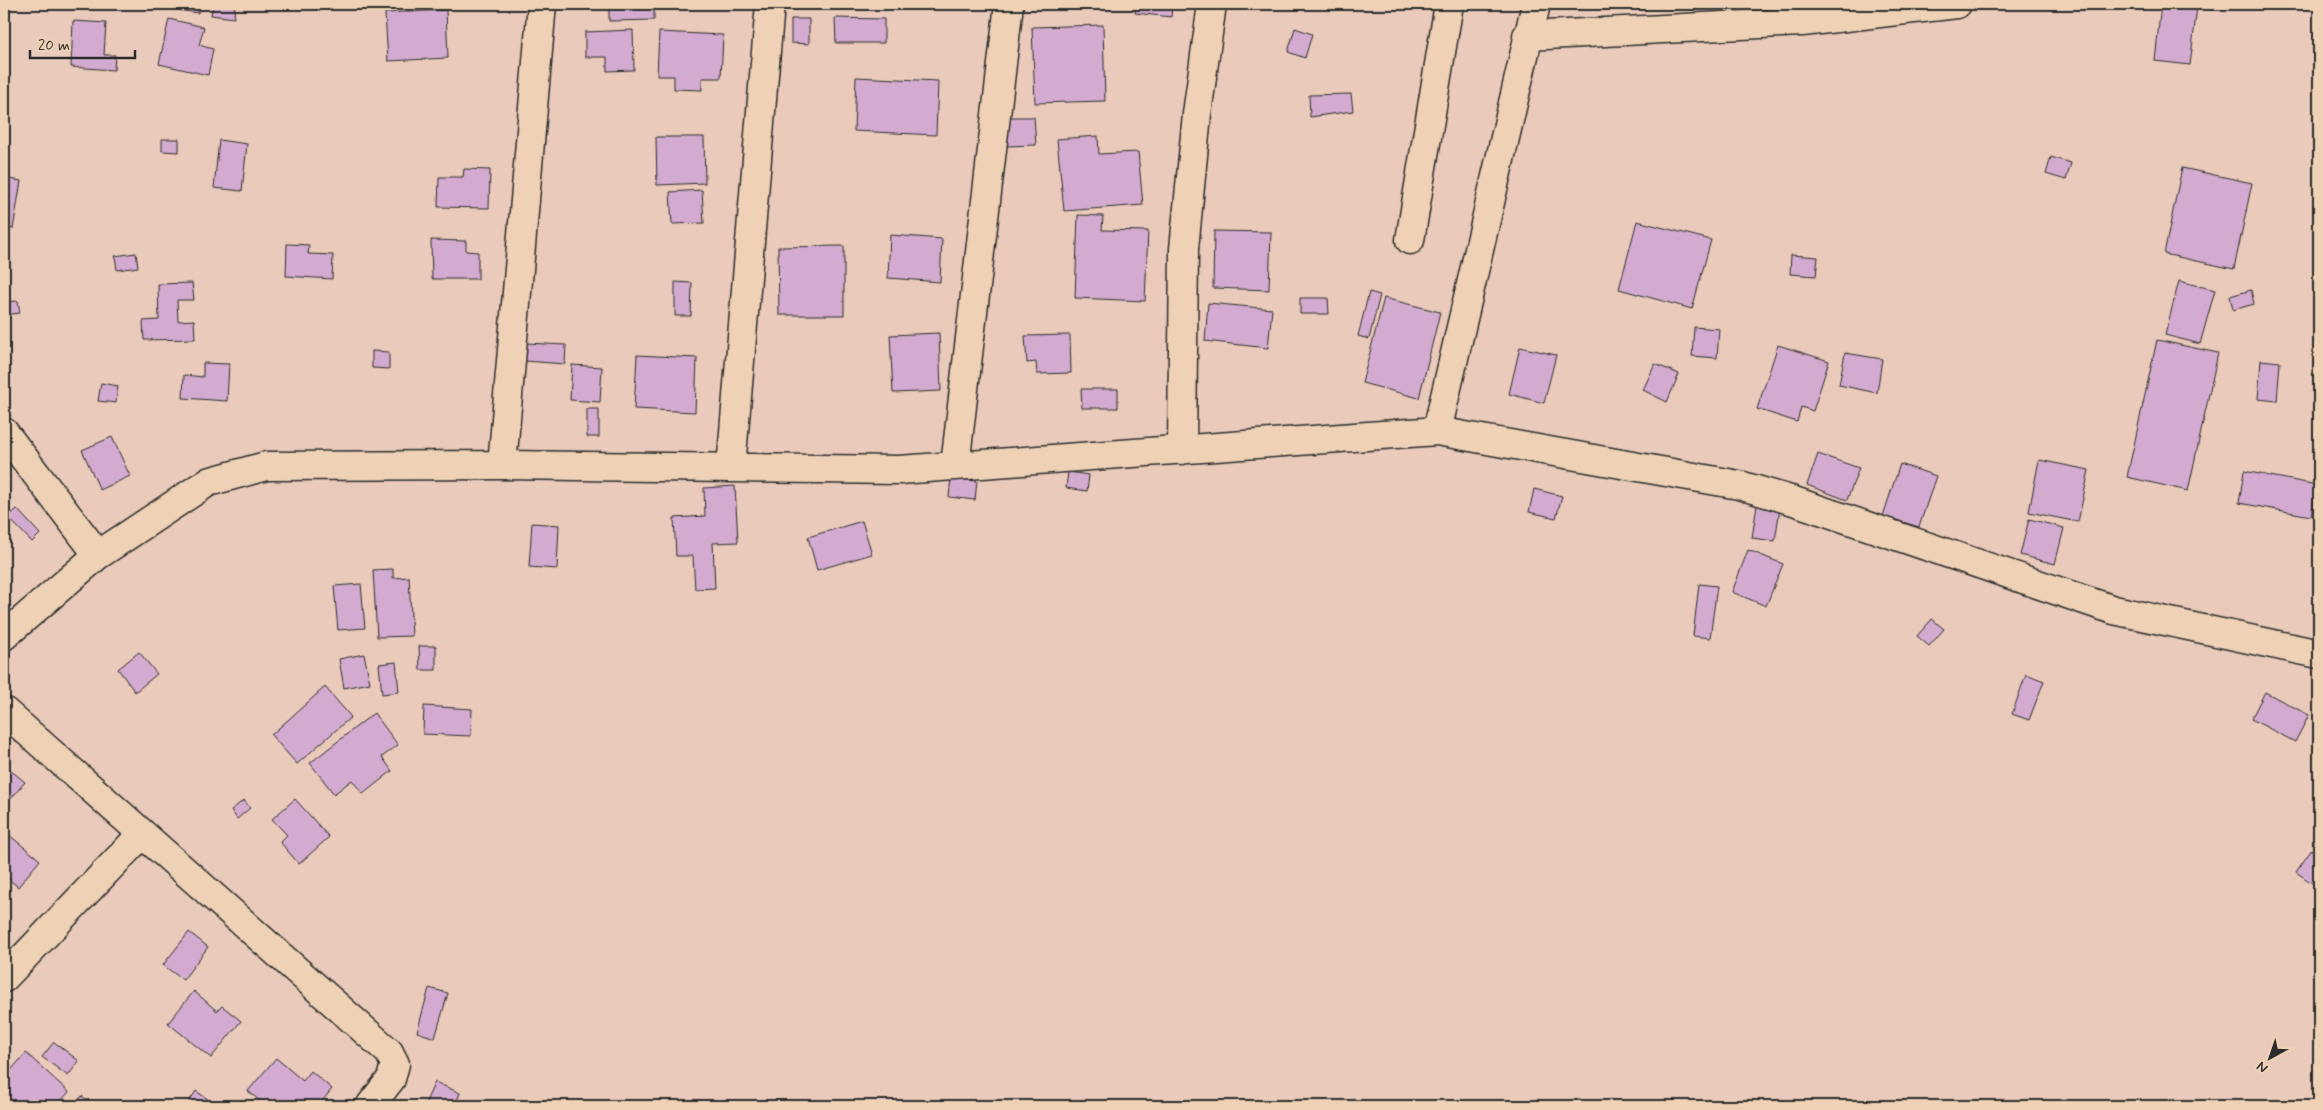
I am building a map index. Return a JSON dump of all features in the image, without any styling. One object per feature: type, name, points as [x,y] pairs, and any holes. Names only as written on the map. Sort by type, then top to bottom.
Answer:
[{"type":"street","points":[[502,465],[542,4]]},
{"type":"street","points":[[731,468],[770,4]]},
{"type":"street","points":[[955,466],[1010,4]]},
{"type":"street","points":[[1182,450],[1184,249],[1197,114],[1212,4]]},
{"type":"street","points":[[1410,240],[1449,4]]},
{"type":"street","points":[[1437,431],[1527,36],[1536,4]]},
{"type":"street","points":[[1527,36],[1804,13],[1957,4]]},
{"type":"street","points":[[4,636],[98,555],[208,482],[266,466],[502,465],[899,470],[1437,431],[1739,485],[1794,501],[2114,610],[2319,654]]},
{"type":"street","points":[[4,432],[98,555]]},
{"type":"street","points":[[4,711],[389,1052],[395,1064],[391,1079],[370,1106]]},
{"type":"street","points":[[4,978],[142,834]]},
{"type":"building","points":[[91,4],[117,4],[116,7]]},
{"type":"building","points":[[170,4],[199,4],[198,13],[170,9]]},
{"type":"building","points":[[213,4],[235,4],[234,18],[211,15]]},
{"type":"building","points":[[609,4],[654,4],[654,20],[609,21]]},
{"type":"building","points":[[1136,4],[1172,4],[1171,17],[1135,13]]},
{"type":"building","points":[[2161,4],[2197,6],[2190,65],[2155,61]]},
{"type":"building","points":[[446,10],[448,58],[388,61],[385,13]]},
{"type":"building","points":[[835,18],[884,19],[884,43],[836,43]]},
{"type":"building","points":[[169,19],[204,27],[199,45],[213,49],[208,75],[159,64]]},
{"type":"building","points":[[791,19],[809,19],[809,44],[791,43]]},
{"type":"building","points":[[73,21],[106,23],[104,55],[115,55],[114,70],[71,67]]},
{"type":"building","points":[[1103,25],[1105,101],[1035,103],[1032,27]]},
{"type":"building","points":[[1295,28],[1312,34],[1305,58],[1288,52]]},
{"type":"building","points":[[633,30],[634,70],[607,71],[607,57],[585,57],[585,32]]},
{"type":"building","points":[[659,32],[723,35],[721,78],[702,78],[702,90],[674,89],[674,76],[657,76]]},
{"type":"building","points":[[856,77],[938,81],[936,135],[854,131]]},
{"type":"building","points":[[1351,94],[1353,111],[1310,117],[1309,95]]},
{"type":"building","points":[[1005,117],[1034,117],[1036,145],[1006,146]]},
{"type":"building","points":[[1098,136],[1099,154],[1138,152],[1143,205],[1064,211],[1057,139]]},
{"type":"building","points":[[656,137],[704,137],[705,183],[657,185]]},
{"type":"building","points":[[162,139],[179,139],[179,152],[162,151]]},
{"type":"building","points":[[219,140],[247,144],[242,191],[214,188]]},
{"type":"building","points":[[4,149],[9,150],[7,166],[4,165]]},
{"type":"building","points":[[2051,157],[2071,163],[2066,180],[2046,174]]},
{"type":"building","points":[[2182,168],[2252,183],[2234,269],[2164,254]]},
{"type":"building","points":[[464,169],[490,170],[489,208],[438,207],[439,177],[463,177]]},
{"type":"building","points":[[4,178],[21,181],[13,229],[4,227]]},
{"type":"building","points":[[702,190],[704,223],[672,224],[670,192]]},
{"type":"building","points":[[1078,215],[1103,216],[1102,230],[1148,231],[1145,301],[1075,298]]},
{"type":"building","points":[[1637,221],[1711,240],[1692,309],[1619,289]]},
{"type":"building","points":[[1214,231],[1271,232],[1269,290],[1213,288]]},
{"type":"building","points":[[890,235],[942,239],[940,282],[888,278]]},
{"type":"building","points":[[431,240],[466,241],[466,251],[478,252],[478,279],[432,279]]},
{"type":"building","points":[[287,244],[309,245],[308,254],[333,255],[332,279],[286,276]]},
{"type":"building","points":[[844,246],[844,315],[779,315],[778,247]]},
{"type":"building","points":[[136,253],[138,267],[117,270],[115,256]]},
{"type":"building","points":[[1791,255],[1818,257],[1816,276],[1790,274]]},
{"type":"building","points":[[2179,281],[2215,290],[2200,344],[2165,335]]},
{"type":"building","points":[[675,282],[692,283],[691,316],[675,316]]},
{"type":"building","points":[[192,283],[194,300],[177,300],[178,321],[194,320],[195,339],[144,340],[143,321],[159,320],[158,284]]},
{"type":"building","points":[[2251,290],[2254,304],[2233,310],[2230,296]]},
{"type":"building","points":[[1369,292],[1380,295],[1369,339],[1358,336]]},
{"type":"building","points":[[1300,298],[1328,298],[1329,314],[1300,314]]},
{"type":"building","points":[[1384,298],[1440,312],[1419,398],[1362,383]]},
{"type":"building","points":[[18,301],[20,313],[4,315],[4,302]]},
{"type":"building","points":[[1208,303],[1272,309],[1268,348],[1205,341]]},
{"type":"building","points":[[1694,327],[1719,329],[1717,358],[1692,356]]},
{"type":"building","points":[[939,333],[941,391],[893,393],[890,335]]},
{"type":"building","points":[[1070,335],[1071,373],[1037,374],[1036,362],[1027,363],[1025,336]]},
{"type":"building","points":[[2157,340],[2218,353],[2188,491],[2127,477]]},
{"type":"building","points":[[526,343],[566,345],[565,364],[525,361]]},
{"type":"building","points":[[1778,345],[1829,361],[1813,411],[1801,407],[1797,422],[1757,409]]},
{"type":"building","points":[[1520,347],[1556,355],[1544,403],[1509,394]]},
{"type":"building","points":[[372,351],[389,352],[389,369],[372,368]]},
{"type":"building","points":[[1845,353],[1882,359],[1877,393],[1839,385]]},
{"type":"building","points":[[637,355],[697,358],[695,412],[634,409]]},
{"type":"building","points":[[2261,360],[2280,362],[2277,401],[2258,399]]},
{"type":"building","points":[[203,363],[229,364],[227,401],[183,398],[184,375],[203,377]]},
{"type":"building","points":[[1655,364],[1679,374],[1667,402],[1643,390]]},
{"type":"building","points":[[572,365],[602,367],[600,402],[570,400]]},
{"type":"building","points":[[101,383],[118,386],[116,403],[98,401]]},
{"type":"building","points":[[1081,389],[1118,389],[1118,408],[1082,408]]},
{"type":"building","points":[[587,409],[599,409],[599,437],[587,437]]},
{"type":"building","points":[[112,437],[130,476],[100,490],[82,450]]},
{"type":"building","points":[[1818,454],[1859,468],[1847,500],[1807,485]]},
{"type":"building","points":[[2039,460],[2089,470],[2078,522],[2029,512]]},
{"type":"building","points":[[1900,464],[1936,476],[1919,527],[1883,516]]},
{"type":"building","points":[[2244,471],[2317,485],[2311,516],[2239,503]]},
{"type":"building","points":[[1068,472],[1089,475],[1087,491],[1066,488]]},
{"type":"building","points":[[951,478],[977,481],[975,500],[949,497]]},
{"type":"building","points":[[735,486],[738,542],[713,543],[715,588],[695,589],[693,556],[676,556],[674,518],[705,516],[704,488]]},
{"type":"building","points":[[1534,489],[1562,496],[1556,518],[1529,512]]},
{"type":"building","points":[[1758,498],[1781,501],[1775,541],[1752,538]]},
{"type":"building","points":[[17,509],[40,534],[32,542],[8,517]]},
{"type":"building","points":[[2029,519],[2064,528],[2055,564],[2020,555]]},
{"type":"building","points":[[862,521],[872,554],[817,570],[808,537]]},
{"type":"building","points":[[532,523],[559,525],[557,569],[529,567]]},
{"type":"building","points":[[1748,550],[1783,564],[1766,606],[1732,592]]},
{"type":"building","points":[[393,569],[393,578],[409,577],[412,636],[377,637],[373,570]]},
{"type":"building","points":[[361,584],[365,628],[338,630],[334,586]]},
{"type":"building","points":[[1699,584],[1717,586],[1710,638],[1693,636]]},
{"type":"building","points":[[1932,619],[1944,629],[1929,646],[1917,636]]},
{"type":"building","points":[[419,646],[436,646],[436,670],[420,670]]},
{"type":"building","points":[[139,652],[157,674],[135,692],[118,669]]},
{"type":"building","points":[[364,654],[370,683],[344,688],[339,659]]},
{"type":"building","points":[[396,662],[399,692],[382,694],[379,664]]},
{"type":"building","points":[[2026,674],[2044,681],[2029,720],[2012,714]]},
{"type":"building","points":[[325,687],[351,717],[297,764],[271,735]]},
{"type":"building","points":[[2265,692],[2309,715],[2295,742],[2251,719]]},
{"type":"building","points":[[424,706],[472,709],[471,736],[423,734]]},
{"type":"building","points":[[374,713],[398,745],[382,757],[392,771],[363,794],[352,780],[334,794],[310,763]]},
{"type":"building","points":[[9,769],[25,782],[4,807],[4,775]]},
{"type":"building","points":[[295,799],[329,837],[299,864],[280,842],[287,835],[272,819]]},
{"type":"building","points":[[244,800],[250,808],[237,819],[231,810]]},
{"type":"building","points":[[4,831],[40,860],[18,887],[4,875]]},
{"type":"building","points":[[2312,849],[2319,854],[2319,888],[2296,872]]},
{"type":"building","points":[[189,932],[208,947],[183,980],[163,965]]},
{"type":"building","points":[[429,988],[448,993],[435,1038],[417,1032]]},
{"type":"building","points":[[194,991],[217,1011],[222,1006],[241,1021],[211,1058],[168,1023]]},
{"type":"building","points":[[54,1042],[79,1061],[68,1076],[42,1057]]},
{"type":"building","points":[[26,1053],[69,1092],[56,1106],[15,1106],[4,1096],[4,1078]]},
{"type":"building","points":[[276,1058],[303,1081],[311,1071],[332,1089],[318,1106],[266,1106],[248,1091]]},
{"type":"building","points":[[435,1082],[460,1093],[455,1106],[424,1106]]},
{"type":"building","points":[[196,1091],[218,1106],[186,1106]]},
{"type":"building","points":[[82,1096],[91,1104],[90,1106],[73,1106]]}]
